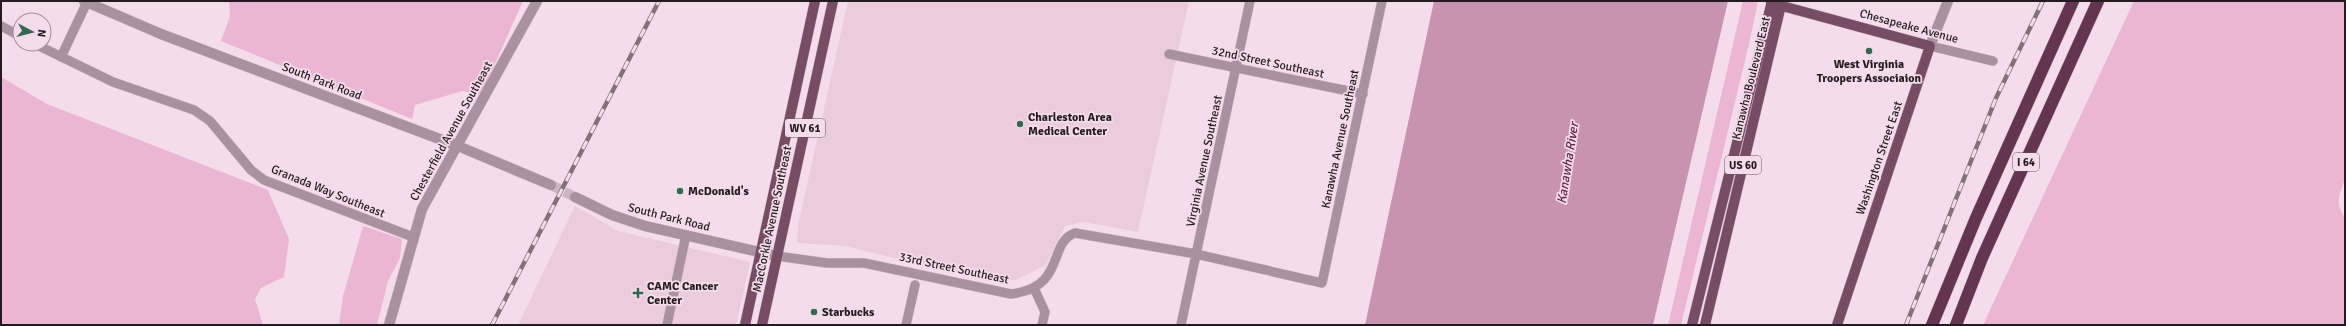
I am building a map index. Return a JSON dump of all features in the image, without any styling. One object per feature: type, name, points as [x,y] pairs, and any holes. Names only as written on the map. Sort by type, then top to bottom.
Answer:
[{"type":"highway","name":"I 64","points":[[1932,325],[1976,218],[2073,1]]},
{"type":"highway","name":"I 64","points":[[1956,325],[1982,258],[2098,1]]},
{"type":"main road","name":"MacCorkle Avenue Southeast","points":[[745,325],[815,1]]},
{"type":"main road","name":"MacCorkle Avenue Southeast","points":[[762,325],[834,1]]},
{"type":"main road","name":"Chesapeake Avenue","points":[[1769,2],[1782,3],[1930,46]]},
{"type":"main road","name":"Kanawha Boulevard East","points":[[1692,325],[1761,38],[1765,31],[1769,2]]},
{"type":"main road","name":"Kanawha Boulevard East","points":[[1705,325],[1782,3]]},
{"type":"main road","name":"Washington Street East","points":[[1837,325],[1930,46]]},
{"type":"street","name":"Chesterfield Avenue Southeast","points":[[389,325],[422,208],[458,146],[537,1]]},
{"type":"street","name":"Virginia Avenue Southeast","points":[[1181,325],[1250,1]]},
{"type":"street","name":"Kanawha Avenue Southeast","points":[[1322,283],[1382,1]]},
{"type":"street","name":"Washington Street East","points":[[1930,46],[1948,1]]},
{"type":"street","name":"South Park Road","points":[[86,2],[161,34],[458,146],[551,185]]},
{"type":"street","points":[[61,57],[86,2]]},
{"type":"street","points":[[1,26],[12,32]]},
{"type":"street","name":"Chesapeake Avenue","points":[[1930,46],[1993,61]]},
{"type":"street","name":"Granada Way Southeast","points":[[51,52],[113,82],[194,110],[210,121],[251,170],[264,180],[413,237]]},
{"type":"street","name":"32nd Street Southeast","points":[[1169,54],[1363,94]]},
{"type":"street","name":"South Park Road","points":[[575,197],[612,215],[645,226],[760,252]]},
{"type":"street","name":"33rd Street Southeast","points":[[760,252],[827,263],[864,263],[1000,293],[1021,293],[1034,288],[1044,281],[1050,274],[1065,239],[1075,233],[1196,254],[1322,283]]},
{"type":"street","points":[[667,325],[686,235]]},
{"type":"street","points":[[906,325],[914,285]]},
{"type":"street","points":[[1034,288],[1044,312],[1042,325]]},
{"type":"shaded area","points":[[229,1],[523,1],[481,95],[462,91],[415,105],[412,119],[221,41],[230,16]]},
{"type":"shaded area","points":[[848,1],[1189,1],[1138,232],[1084,222],[1065,226],[1046,265],[1016,280],[986,281],[845,246],[797,243],[798,225]]},
{"type":"shaded area","points":[[1743,1],[1758,1],[1749,44],[1681,325],[1668,325]]},
{"type":"shaded area","points":[[2134,1],[2345,1],[2345,179],[2341,190],[2339,203],[2345,218],[2345,325],[1983,325]]},
{"type":"shaded area","points":[[1,77],[47,104],[268,190],[289,239],[284,277],[261,288],[255,299],[263,325],[1,325]]},
{"type":"shaded area","name":"CAMC Cancer Center","points":[[575,206],[618,231],[750,262],[736,325],[518,325]]},
{"type":"shaded area","points":[[363,226],[402,239],[400,258],[388,281],[377,325],[339,325],[343,296]]},
{"type":"water","name":"Kanawha River","points":[[1434,1],[1728,1],[1653,325],[1365,325]]},
{"type":"tunnel","points":[[551,185],[575,197]]},
{"type":"railway","points":[[492,325],[659,1]]},
{"type":"railway","points":[[1906,325],[1996,98],[2043,1]]},
{"type":"place","name":"West Virginia Troopers Associaion","points":[[1869,51]]},
{"type":"place","name":"Charleston Area Medical Center","points":[[1020,124]]},
{"type":"place","name":"McDonald's","points":[[680,191]]},
{"type":"place","name":"CAMC Cancer Center","points":[[638,293]]},
{"type":"place","name":"Starbucks","points":[[814,312]]}]
